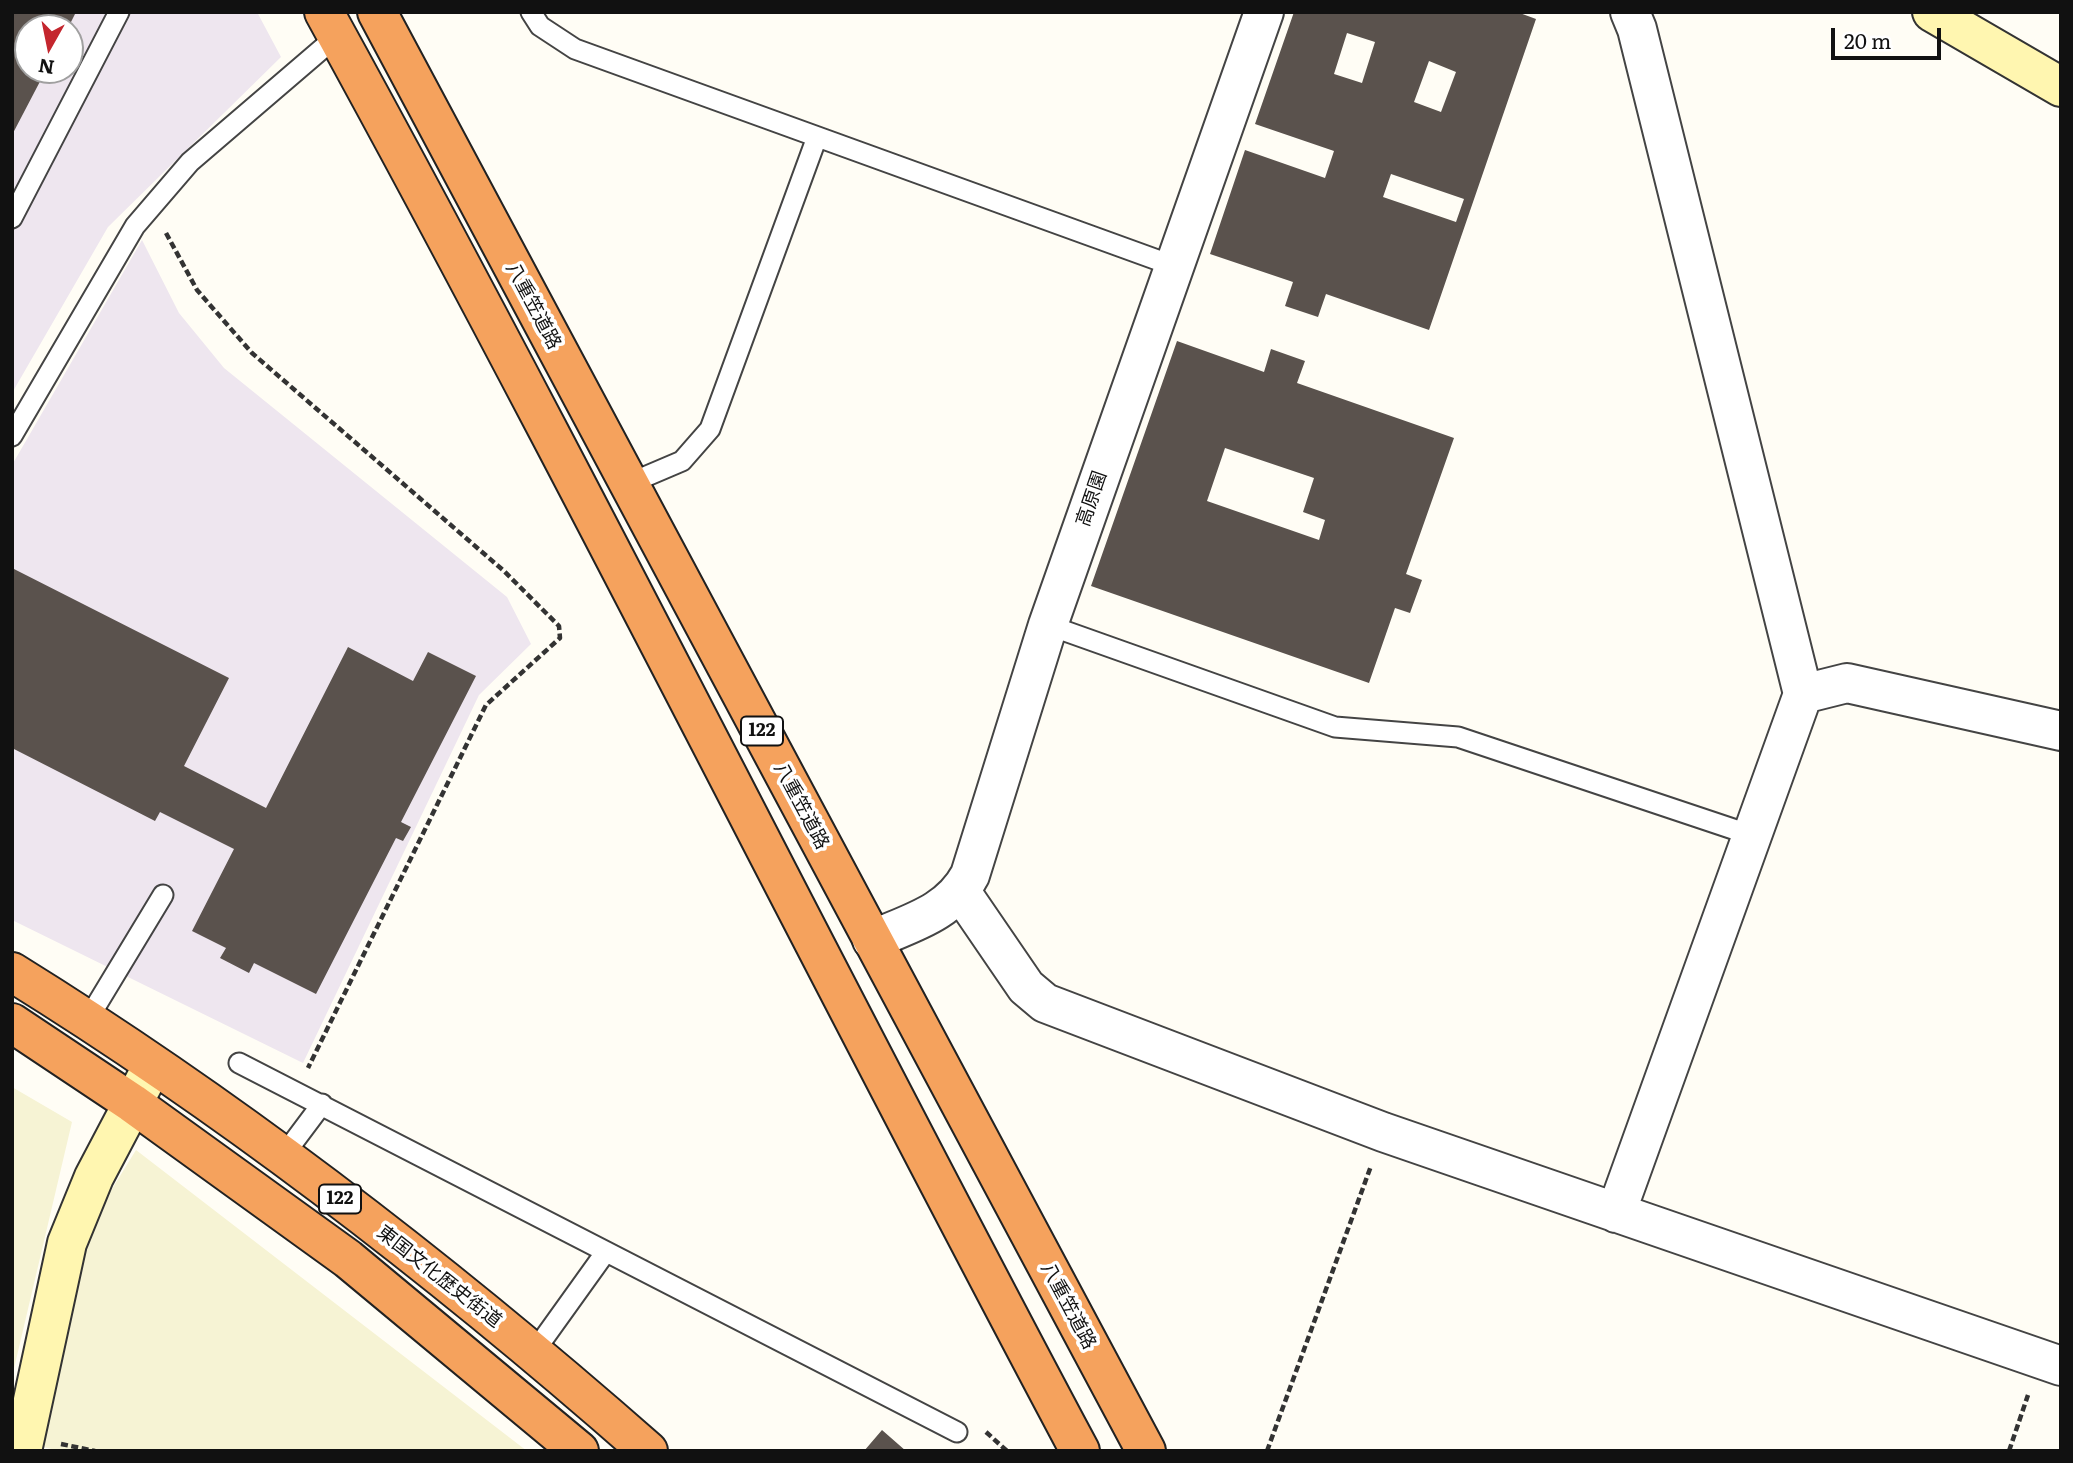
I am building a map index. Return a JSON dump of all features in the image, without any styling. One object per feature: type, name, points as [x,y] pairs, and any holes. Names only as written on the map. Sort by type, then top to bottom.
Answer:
[{"type":"highway","name":"八重笠道路","points":[[377,12],[1146,1451]]},
{"type":"highway","name":"122","points":[[331,24],[679,678],[1080,1451]]},
{"type":"highway","name":"東国文化歴史街道","points":[[12,972],[88,1019],[283,1156],[534,1352],[648,1451]]},
{"type":"highway","name":"122","points":[[12,1023],[132,1103],[348,1259],[579,1451]]},
{"type":"street","name":"高原園","points":[[872,940],[936,913],[961,892],[970,875],[1048,625],[1264,12]]},
{"type":"street","points":[[1616,1213],[1803,694],[1644,55],[1630,12]]},
{"type":"street","points":[[1931,12],[2061,87]]},
{"type":"street","points":[[1803,694],[1847,683],[2061,732]]},
{"type":"street","points":[[961,892],[1026,987],[1045,1003],[1383,1132],[2051,1363]]},
{"type":"street","points":[[22,1451],[67,1243],[94,1177],[153,1065]]},
{"type":"lane","points":[[12,218],[119,12]]},
{"type":"lane","points":[[531,12],[540,26],[575,49],[1174,266]]},
{"type":"lane","points":[[12,436],[135,226],[190,162],[331,24]]},
{"type":"lane","points":[[628,484],[682,461],[710,429],[817,137]]},
{"type":"lane","points":[[1048,625],[1335,727],[1458,737],[1754,836]]},
{"type":"lane","points":[[88,1019],[163,895]]},
{"type":"lane","points":[[239,1063],[957,1432]]},
{"type":"lane","points":[[283,1156],[322,1104]]},
{"type":"lane","points":[[534,1352],[605,1253]]},
{"type":"path","points":[[152,207],[197,290],[252,353],[505,571],[559,626],[560,638],[486,705],[297,1091]]},
{"type":"path","points":[[1266,1451],[1383,1132]]},
{"type":"path","points":[[2009,1451],[2051,1363]]},
{"type":"path","points":[[977,1425],[1007,1451]]},
{"type":"shaded area","points":[[12,12],[257,12],[281,57],[108,227],[12,393]]},
{"type":"shaded area","points":[[142,240],[179,313],[224,368],[507,597],[531,644],[479,695],[303,1063],[12,920],[12,465]]},
{"type":"shaded area","points":[[12,1087],[72,1122],[12,1377]]},
{"type":"shaded area","points":[[136,1150],[527,1451],[60,1451],[43,1447],[88,1228]]},
{"type":"building","points":[[12,12],[76,12],[14,14],[14,84],[39,84],[12,135]]},
{"type":"building","points":[[1294,12],[1517,12],[1536,19],[1429,330],[1326,294],[1318,317],[1285,306],[1293,282],[1210,254],[1245,150],[1325,178],[1334,151],[1255,124]],"holes":[[[1347,33],[1375,42],[1362,83],[1334,74]],[[1429,61],[1456,72],[1441,112],[1414,102]],[[1391,174],[1464,199],[1456,222],[1383,197]]]},
{"type":"building","points":[[1177,341],[1264,372],[1271,349],[1305,361],[1297,383],[1454,438],[1406,574],[1422,580],[1410,613],[1395,608],[1369,683],[1091,586]],"holes":[[[1225,448],[1314,478],[1303,512],[1325,520],[1319,540],[1207,501]]]},
{"type":"building","points":[[12,568],[229,678],[184,766],[266,808],[348,647],[413,681],[428,652],[476,676],[401,822],[411,827],[403,841],[396,838],[316,994],[254,963],[249,973],[220,958],[226,948],[192,931],[234,849],[160,812],[155,821],[12,748]]},
{"type":"building","points":[[882,1430],[906,1451],[864,1451]]}]
